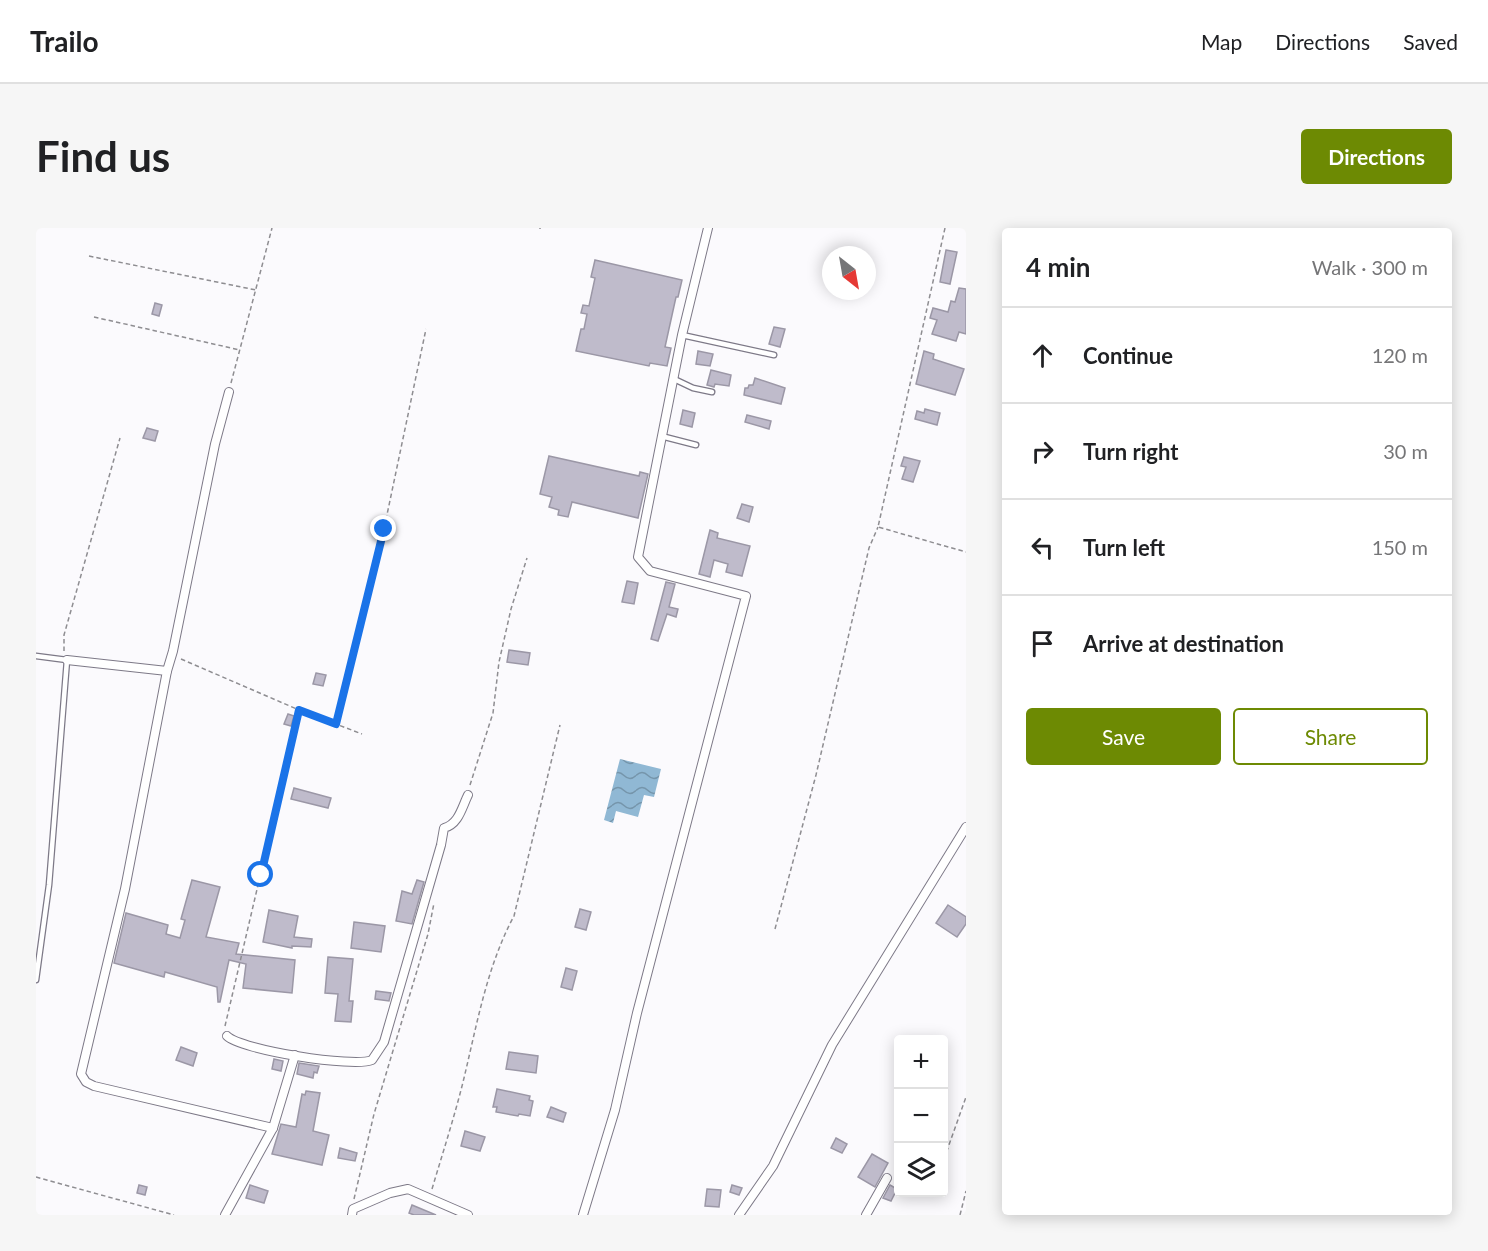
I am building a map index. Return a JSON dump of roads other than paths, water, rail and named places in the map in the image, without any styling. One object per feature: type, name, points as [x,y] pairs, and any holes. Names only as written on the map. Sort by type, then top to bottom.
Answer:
[{"type":"street","points":[[583,1215],[615,1110],[637,1013],[746,596],[650,571],[638,557],[682,335],[708,228]]},
{"type":"street","points":[[229,392],[215,444],[167,671],[125,890],[81,1074],[86,1082],[94,1086],[273,1128]]},
{"type":"street","points":[[67,660],[167,671]]},
{"type":"street","points":[[227,1036],[238,1043],[295,1055],[355,1063],[372,1060],[384,1042],[444,828],[451,826],[457,819],[468,795]]},
{"type":"street","points":[[739,1215],[772,1166],[832,1045],[966,827]]},
{"type":"street","points":[[225,1215],[273,1128],[295,1055]]},
{"type":"street","points":[[866,1215],[887,1178]]},
{"type":"street","points":[[353,1212],[401,1189],[408,1189],[468,1215]]},
{"type":"lane","points":[[682,335],[774,355]]},
{"type":"lane","points":[[674,379],[693,388],[712,392]]},
{"type":"lane","points":[[661,436],[696,445]]},
{"type":"lane","points":[[36,656],[67,660],[49,885],[36,980]]},
{"type":"water","points":[[620,759],[661,769],[654,797],[644,795],[638,817],[616,811],[613,823],[604,820]]}]
